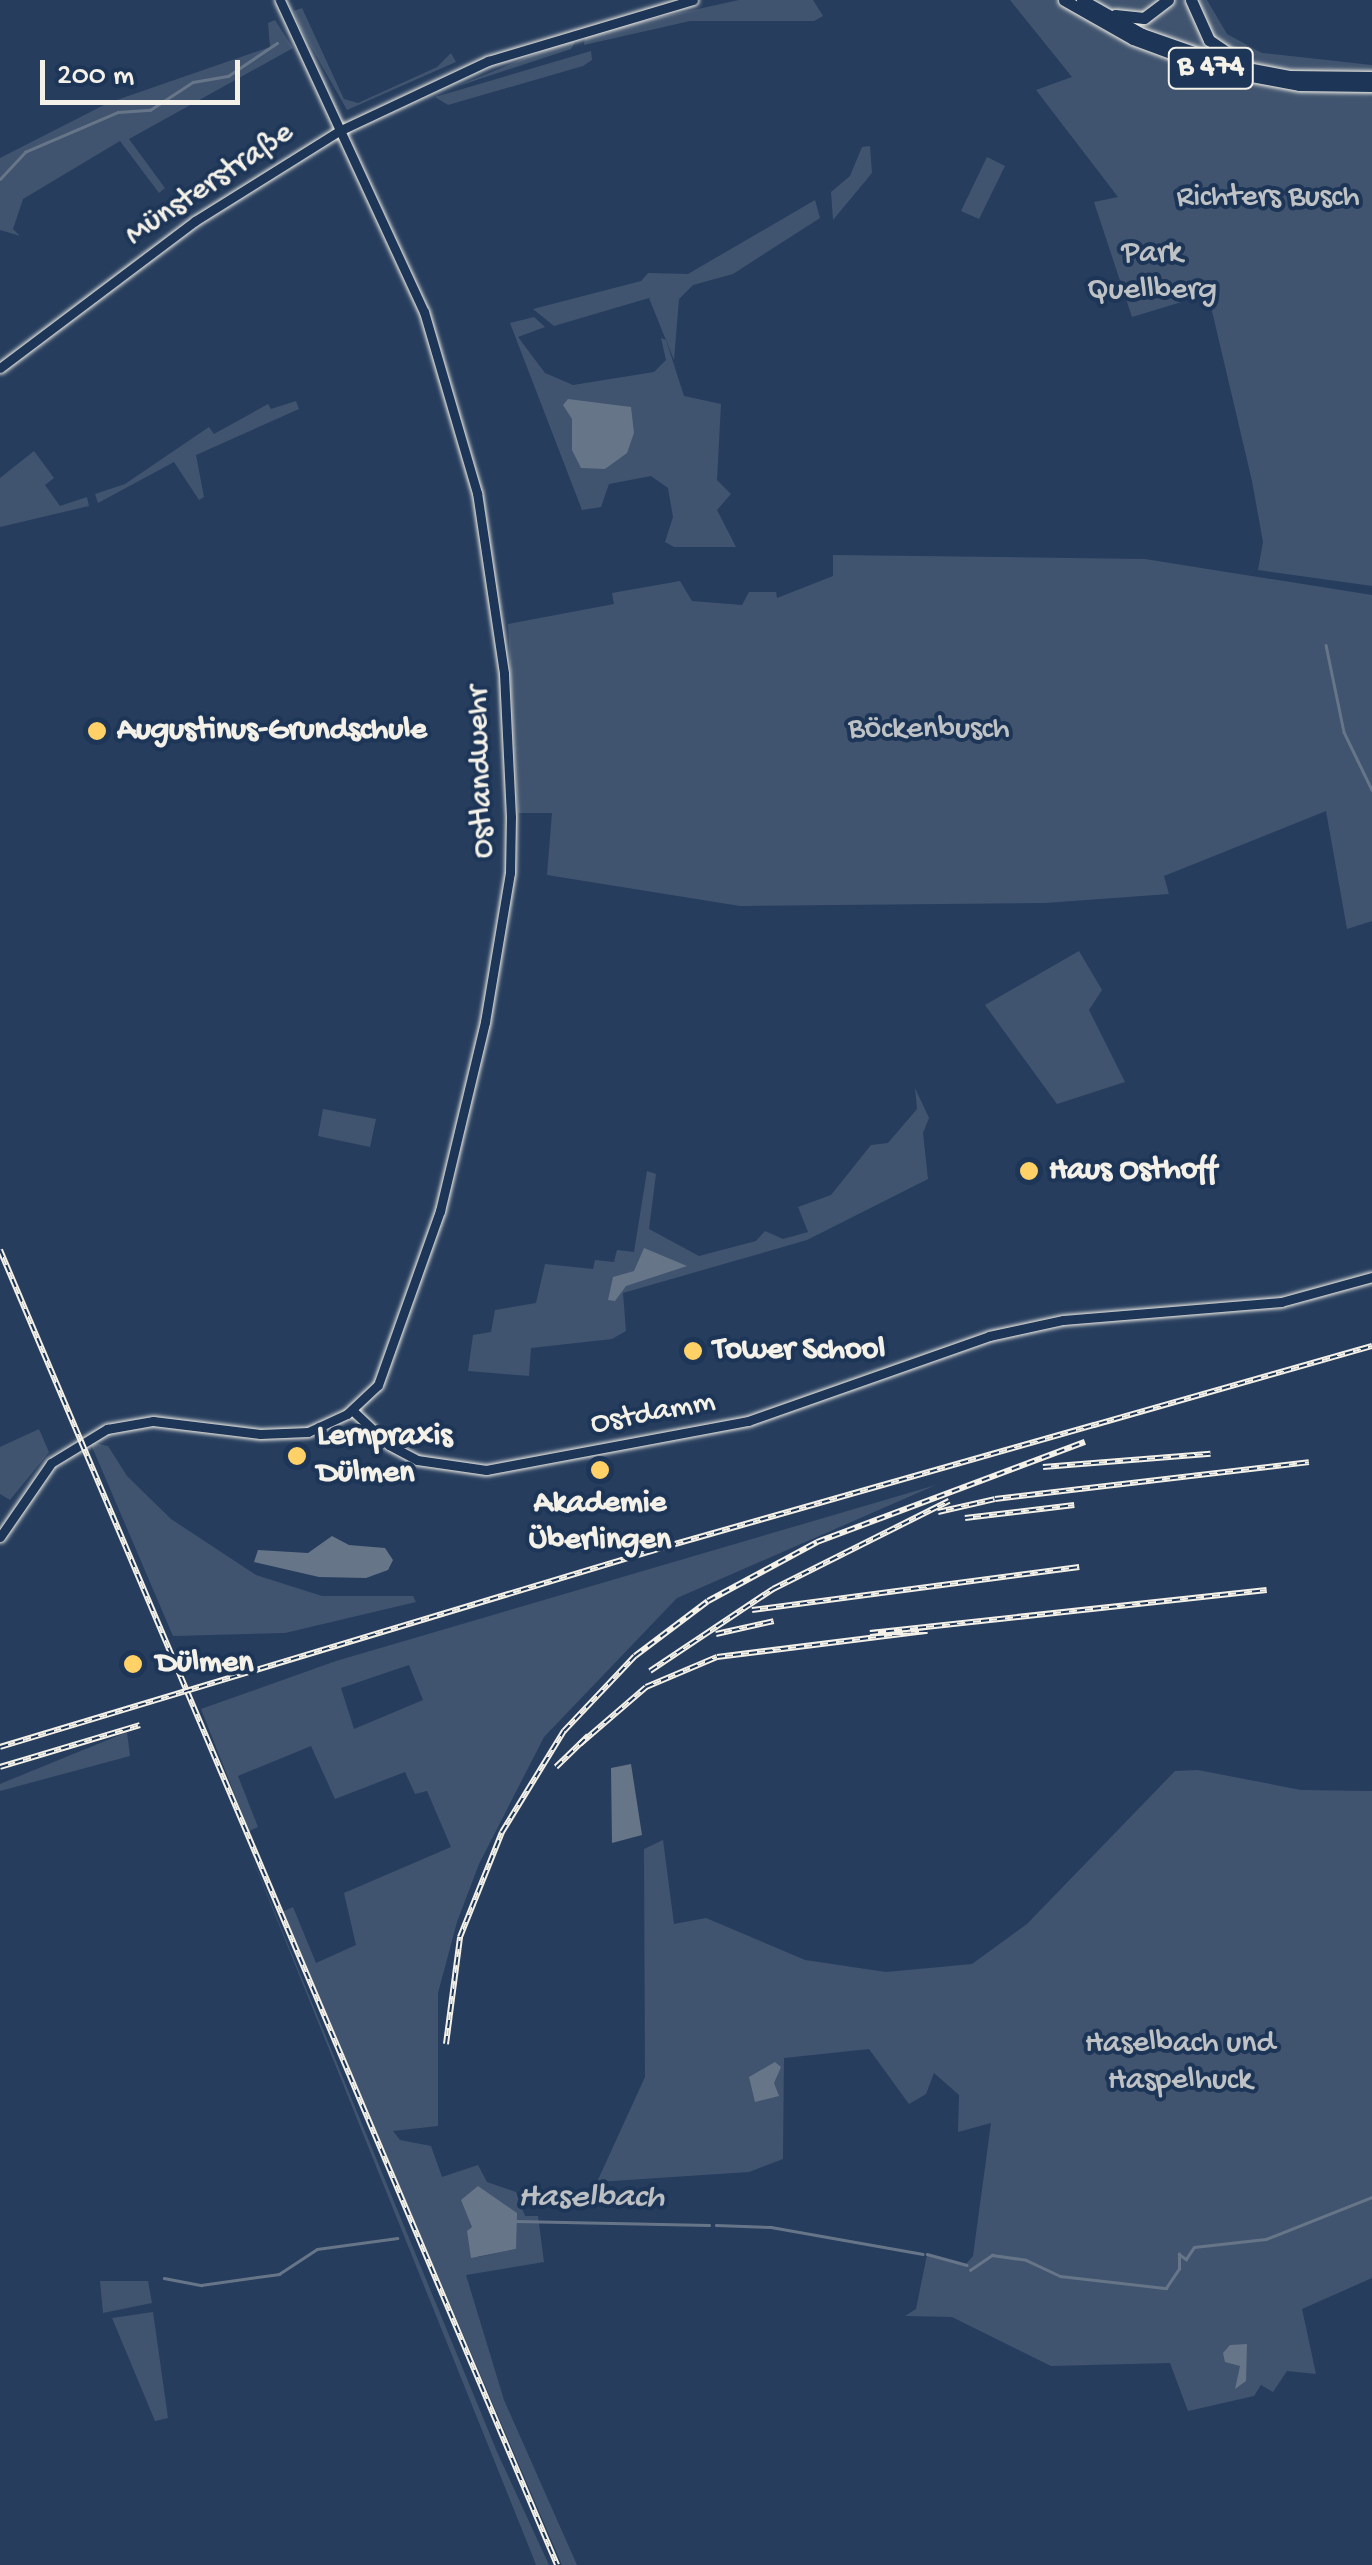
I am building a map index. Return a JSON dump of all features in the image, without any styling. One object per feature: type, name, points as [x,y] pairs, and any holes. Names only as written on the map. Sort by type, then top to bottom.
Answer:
[{"type":"highway","name":"B 474","points":[[1064,0],[1119,32],[1214,69],[1299,85],[1372,86]]},
{"type":"highway","name":"B 474","points":[[1083,0],[1192,54],[1256,71],[1372,77]]},
{"type":"highway","points":[[1083,0],[1126,18],[1144,18],[1168,0]]},
{"type":"highway","points":[[1191,0],[1204,32],[1230,57],[1311,76]]},
{"type":"street","name":"Ostlandwehr","points":[[280,0],[424,312],[477,493],[504,673],[512,817],[497,953],[453,1164],[389,1367],[352,1410]]},
{"type":"street","name":"Münsterstraße","points":[[0,368],[194,221],[339,131],[488,60],[693,0]]},
{"type":"street","name":"Ostdamm","points":[[352,1410],[389,1445],[417,1460],[486,1470],[748,1421],[927,1353],[1063,1320],[1281,1302],[1372,1277]]},
{"type":"street","points":[[0,1538],[51,1463],[107,1429],[153,1421],[284,1436],[320,1428],[352,1410]]},
{"type":"green space","points":[[739,0],[813,0],[823,16],[814,21],[690,21],[584,45],[585,36]]},
{"type":"green space","name":"Richters Busch","points":[[1010,0],[1207,0],[1227,34],[1262,53],[1372,65],[1372,586],[1258,570],[1263,542],[1252,481],[1208,294],[1132,317],[1094,202],[1118,197],[1036,90],[1072,77]]},
{"type":"green space","points":[[302,8],[344,99],[358,103],[437,67],[451,53],[456,62],[347,110],[300,27],[294,11]]},
{"type":"green space","points":[[275,20],[293,48],[129,139],[165,188],[159,193],[120,141],[23,199],[13,229],[20,236],[0,230],[0,158],[108,103],[270,47],[268,23]]},
{"type":"green space","points":[[570,40],[575,42],[571,49],[455,87]]},
{"type":"green space","points":[[591,51],[592,60],[583,66],[448,105],[435,97]]},
{"type":"green space","points":[[870,146],[872,173],[833,220],[831,192],[850,176],[862,147]]},
{"type":"green space","points":[[987,157],[1005,166],[979,219],[961,211]]},
{"type":"green space","points":[[815,200],[820,218],[733,274],[693,285],[679,299],[674,360],[649,298],[554,326],[533,309],[641,281],[648,273],[688,274]]},
{"type":"green space","points":[[534,317],[545,327],[518,337],[545,373],[573,385],[654,372],[666,360],[661,338],[666,340],[684,396],[721,404],[717,480],[731,494],[717,510],[736,547],[674,547],[665,542],[673,517],[668,488],[651,476],[609,484],[601,507],[582,510],[510,323]]},
{"type":"green space","points":[[296,401],[299,409],[196,455],[204,497],[199,500],[174,462],[98,503],[95,494],[125,484],[209,427],[214,434],[268,404],[271,409]]},
{"type":"green space","points":[[34,451],[54,478],[45,485],[60,506],[87,497],[89,506],[0,527],[0,478]]},
{"type":"green space","name":"Böckenbusch","points":[[833,555],[1145,559],[1372,595],[1372,921],[1347,929],[1326,811],[1164,876],[1169,894],[1045,903],[740,906],[547,875],[552,813],[518,813],[508,624],[614,604],[612,593],[680,581],[692,601],[742,605],[749,592],[776,592],[777,598],[833,576]]},
{"type":"green space","points":[[1079,951],[1102,990],[1089,1010],[1125,1082],[1057,1104],[985,1005]]},
{"type":"green space","points":[[915,1088],[929,1118],[923,1133],[928,1179],[807,1240],[623,1293],[626,1331],[612,1339],[531,1348],[529,1376],[468,1371],[473,1335],[491,1332],[495,1310],[536,1303],[545,1264],[593,1269],[595,1260],[614,1262],[617,1250],[634,1252],[647,1171],[656,1174],[649,1229],[699,1256],[756,1241],[765,1231],[783,1239],[808,1232],[798,1207],[831,1195],[871,1145],[888,1143],[917,1109]]},
{"type":"green space","points":[[323,1109],[376,1119],[370,1147],[318,1136]]},
{"type":"green space","points":[[39,1429],[49,1452],[10,1500],[0,1494],[0,1447]]},
{"type":"green space","points":[[90,1442],[108,1446],[127,1476],[171,1519],[256,1575],[322,1596],[413,1596],[416,1602],[285,1633],[173,1636]]},
{"type":"green space","points":[[936,1485],[677,1598],[544,1737],[479,1864],[457,1922],[438,1993],[438,2126],[393,2131],[400,2140],[431,2146],[442,2177],[478,2165],[487,2182],[516,2192],[525,2216],[538,2216],[544,2262],[466,2275],[504,2400],[577,2565],[562,2565],[282,1912],[293,1907],[316,1963],[356,1945],[344,1893],[451,1847],[427,1791],[415,1794],[405,1772],[335,1799],[311,1746],[238,1776],[258,1827],[249,1831],[201,1709],[336,1661]],"holes":[[[409,1665],[423,1700],[354,1729],[341,1688]],[[492,2199],[505,2205],[516,2249],[478,2257],[470,2217]]]},
{"type":"green space","points":[[127,1732],[130,1756],[0,1791],[0,1784]]},
{"type":"green space","name":"Haselbach und Haspelhuck","points":[[1198,1770],[1301,1790],[1372,1791],[1372,2278],[1302,2309],[1316,2374],[1287,2371],[1273,2392],[1261,2385],[1254,2396],[1188,2411],[1170,2363],[1051,2366],[952,2317],[905,2316],[916,2309],[927,2255],[966,2264],[973,2256],[991,2123],[958,2132],[959,2095],[934,2073],[926,2094],[909,2104],[869,2049],[784,2058],[783,2159],[749,2172],[597,2182],[645,2077],[644,1849],[663,1840],[674,1924],[706,1918],[805,1960],[886,1972],[972,1964],[1027,1924],[1175,1771]]},
{"type":"green space","points":[[245,1840],[498,2454],[549,2565],[536,2565]]},
{"type":"green space","points":[[100,2281],[148,2281],[152,2303],[103,2313]]},
{"type":"green space","points":[[153,2312],[168,2418],[155,2421],[112,2318]]},
{"type":"shaded area","points":[[568,399],[631,407],[634,433],[627,453],[605,469],[581,468],[572,450],[572,419],[563,405]]},
{"type":"shaded area","points":[[644,1248],[687,1266],[626,1286],[615,1301],[608,1300],[613,1277],[634,1271]]},
{"type":"shaded area","points":[[332,1536],[349,1545],[385,1548],[393,1560],[388,1570],[366,1578],[319,1577],[254,1562],[258,1550],[308,1553]]},
{"type":"shaded area","points":[[631,1764],[642,1835],[612,1843],[611,1768]]},
{"type":"shaded area","points":[[775,2062],[781,2067],[774,2083],[779,2096],[755,2102],[749,2077]]},
{"type":"shaded area","points":[[478,2186],[517,2213],[516,2249],[471,2258],[467,2231],[472,2227],[461,2200]]},
{"type":"shaded area","points":[[1247,2344],[1246,2381],[1235,2389],[1240,2366],[1225,2362],[1223,2353],[1230,2345]]},
{"type":"waterway","points":[[0,179],[25,152],[118,112],[150,110],[193,82],[228,76],[277,43]]},
{"type":"waterway","points":[[1326,645],[1344,732],[1372,790]]},
{"type":"waterway","name":"Haselbach","points":[[970,2270],[992,2255],[1026,2260],[1060,2276],[1166,2288],[1179,2269],[1179,2254],[1186,2259],[1194,2247],[1266,2239],[1372,2197]]},
{"type":"waterway","name":"Haselbach","points":[[516,2221],[709,2225]]},
{"type":"waterway","name":"Haselbach","points":[[716,2225],[771,2227],[923,2254]]},
{"type":"waterway","name":"Haselbach","points":[[164,2278],[201,2285],[279,2274],[317,2249],[397,2238]]},
{"type":"waterway","name":"Haselbach","points":[[927,2254],[967,2265]]},
{"type":"railway","points":[[0,1250],[557,2565]]},
{"type":"railway","points":[[0,1747],[668,1546],[1372,1346]]},
{"type":"railway","points":[[446,2044],[460,1937],[502,1832],[564,1731],[635,1656],[708,1601],[817,1542],[1085,1442]]},
{"type":"railway","points":[[1043,1467],[1210,1454]]},
{"type":"railway","points":[[938,1512],[995,1499],[1309,1462]]},
{"type":"railway","points":[[650,1671],[773,1589],[949,1501]]},
{"type":"railway","points":[[965,1518],[1074,1505]]},
{"type":"railway","points":[[752,1610],[1079,1567]]},
{"type":"railway","points":[[580,1744],[646,1687],[717,1657],[927,1631],[870,1633],[1267,1590]]},
{"type":"railway","points":[[716,1634],[774,1621]]},
{"type":"railway","points":[[0,1767],[140,1725]]},
{"type":"railway","points":[[556,1767],[588,1736]]},
{"type":"place","name":"Augustinus-Grundschule","points":[[97,731]]},
{"type":"place","name":"Haus Osthoff","points":[[1029,1171]]},
{"type":"place","name":"Tower School","points":[[693,1351]]},
{"type":"place","name":"Lernpraxis Dülmen","points":[[297,1456]]},
{"type":"place","name":"Akademie Überlingen","points":[[600,1470]]},
{"type":"place","name":"Dülmen","points":[[133,1664]]},
{"type":"park label","name":"Park Quellberg","points":[[1152,274]]}]
